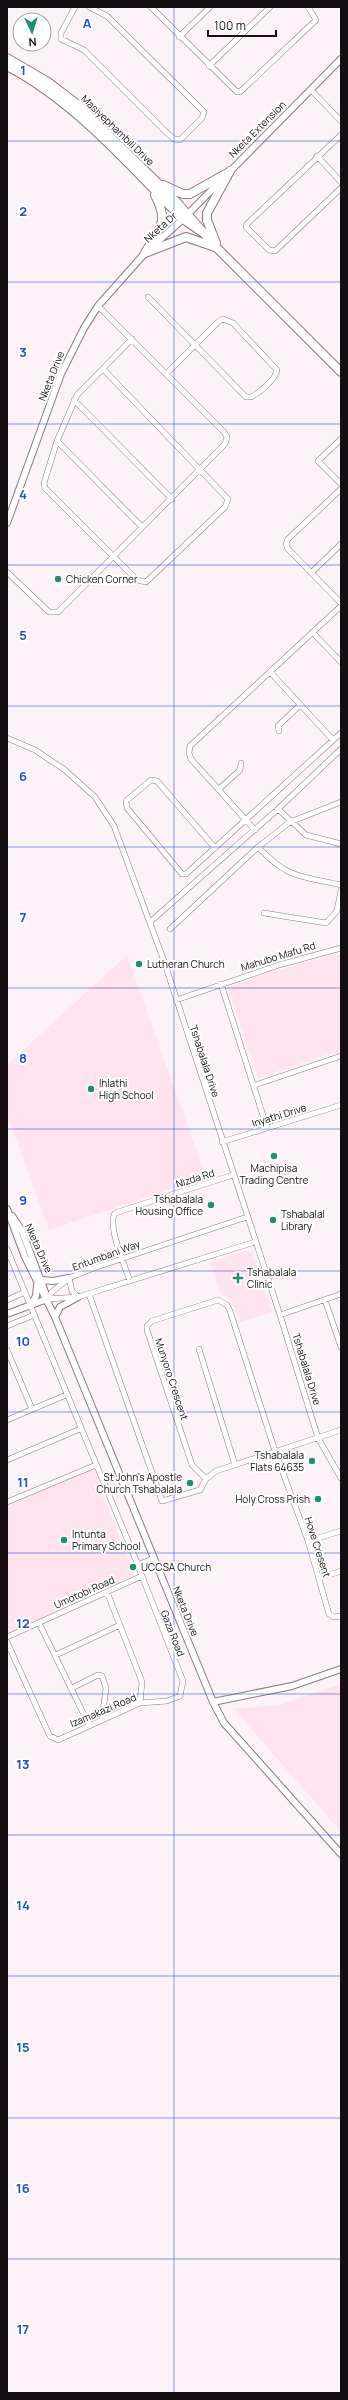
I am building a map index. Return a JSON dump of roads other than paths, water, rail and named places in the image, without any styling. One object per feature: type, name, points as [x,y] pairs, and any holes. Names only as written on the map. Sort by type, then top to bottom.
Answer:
[{"type":"main road","name":"Masiyephambili Drive","points":[[7,58],[48,82],[73,100],[155,180],[186,217]]},
{"type":"main road","name":"Masiyephambili Drive","points":[[7,66],[25,75],[69,106],[152,189],[203,232],[341,372]]},
{"type":"main road","points":[[155,180],[183,194],[190,194],[230,171]]},
{"type":"main road","points":[[218,248],[207,220],[207,213],[230,171]]},
{"type":"main road","points":[[145,253],[162,224],[164,216],[163,209],[152,189]]},
{"type":"main road","points":[[145,253],[186,237],[218,248]]},
{"type":"street","points":[[75,7],[61,32],[61,39],[84,50],[167,133],[174,139],[180,140],[202,118],[204,112],[107,16],[89,7]]},
{"type":"street","points":[[152,7],[208,66],[234,91],[239,92],[316,20],[308,7]]},
{"type":"street","points":[[179,37],[210,7]]},
{"type":"street","points":[[208,66],[270,7]]},
{"type":"street","name":"Nketa Extension","points":[[186,217],[341,59]]},
{"type":"street","points":[[311,90],[341,121]]},
{"type":"street","points":[[341,135],[247,224],[247,229],[268,250],[275,251],[341,188]]},
{"type":"street","points":[[318,156],[341,182]]},
{"type":"street","name":"Nketa Dr","points":[[145,253],[186,217]]},
{"type":"street","name":"Nketa Drive","points":[[7,523],[61,374],[80,334],[98,306],[145,253]]},
{"type":"street","points":[[148,297],[195,345],[249,398],[254,396],[277,374],[275,367],[229,321],[220,321],[195,345],[167,373]]},
{"type":"street","points":[[7,572],[49,612],[55,614],[224,448],[227,437],[167,373],[98,306]]},
{"type":"street","points":[[103,369],[228,497],[226,507],[146,582],[139,581],[44,486],[44,479],[57,441],[78,392],[132,339]]},
{"type":"street","points":[[74,400],[172,499]]},
{"type":"street","points":[[341,439],[318,461],[341,484]]},
{"type":"street","points":[[57,441],[142,527]]},
{"type":"street","points":[[255,830],[247,819],[191,759],[189,753],[190,746],[271,673],[341,605],[288,548],[286,541],[341,489]]},
{"type":"street","points":[[311,573],[341,544]]},
{"type":"street","points":[[312,633],[341,662]]},
{"type":"street","points":[[271,673],[333,740]]},
{"type":"street","points":[[279,731],[278,726],[300,705]]},
{"type":"street","points":[[215,848],[157,781],[151,780],[126,801],[127,808],[182,874],[186,874],[215,848],[247,819],[341,733]]},
{"type":"street","name":"Tshabalala Drive","points":[[7,738],[35,750],[65,770],[86,788],[104,807],[120,840],[150,922],[176,1000],[280,1315],[318,1438],[341,1478]]},
{"type":"street","points":[[150,922],[255,830],[341,749]]},
{"type":"street","points":[[219,789],[240,770],[241,763]]},
{"type":"street","points":[[170,929],[258,847],[290,822],[341,802]]},
{"type":"street","points":[[278,809],[290,822],[310,837],[341,844]]},
{"type":"street","points":[[258,847],[274,864],[291,874],[341,885]]},
{"type":"street","points":[[264,913],[319,923],[326,922],[337,911],[341,890]]},
{"type":"street","name":"Mahubo Mafu Rd","points":[[176,1000],[306,957],[341,948]]},
{"type":"street","points":[[221,984],[255,1085],[267,1128]]},
{"type":"street","points":[[255,1085],[341,1056]]},
{"type":"street","name":"Inyathi Drive","points":[[222,1142],[341,1105]]},
{"type":"street","name":"Nizda Rd","points":[[122,1257],[112,1228],[115,1213],[233,1176]]},
{"type":"street","name":"Nketa Drive","points":[[7,1208],[55,1317],[213,1702],[224,1723],[341,1854]]},
{"type":"street","name":"Entumbani Way","points":[[47,1299],[52,1292],[69,1278],[122,1257],[247,1217]]},
{"type":"street","points":[[7,1314],[47,1299],[78,1297],[89,1294],[255,1242]]},
{"type":"street","points":[[7,1249],[9,1259],[26,1292],[66,1395],[142,1576]]},
{"type":"street","points":[[122,1257],[130,1280]]},
{"type":"street","points":[[31,1305],[38,1290],[39,1280],[53,1281],[69,1278],[72,1291],[78,1297]]},
{"type":"street","points":[[7,1300],[26,1292]]},
{"type":"street","points":[[89,1294],[162,1501],[200,1490],[206,1479],[216,1471],[341,1430]]},
{"type":"street","points":[[280,1315],[341,1294]]},
{"type":"street","points":[[55,1317],[60,1307],[78,1297]]},
{"type":"street","name":"Munyoro Crescent","points":[[206,1479],[192,1465],[146,1330],[147,1326],[152,1320],[211,1300],[218,1300],[227,1305],[275,1451]]},
{"type":"street","points":[[325,1300],[340,1343]]},
{"type":"street","points":[[7,1326],[34,1315]]},
{"type":"street","points":[[7,1350],[10,1364],[32,1409]]},
{"type":"street","points":[[199,1350],[236,1465]]},
{"type":"street","points":[[7,1420],[66,1395]]},
{"type":"street","points":[[7,1460],[80,1429]]},
{"type":"street","name":"Hove Cresent","points":[[275,1451],[308,1541],[329,1614],[334,1617],[341,1616]]},
{"type":"street","points":[[7,1502],[96,1465]]},
{"type":"street","points":[[308,1541],[341,1531]]},
{"type":"street","points":[[138,1565],[154,1558]]},
{"type":"street","points":[[319,1578],[341,1571]]},
{"type":"street","name":"Umotobi Road","points":[[7,1637],[142,1576]]},
{"type":"street","name":"Gaza Road","points":[[142,1576],[183,1681],[180,1696]]},
{"type":"street","points":[[107,1592],[142,1682],[140,1702]]},
{"type":"street","points":[[39,1623],[89,1725]]},
{"type":"street","points":[[56,1655],[120,1625]]},
{"type":"street","name":"Izamakazi Road","points":[[7,1642],[50,1736],[58,1740],[140,1702],[167,1701],[180,1696]]},
{"type":"street","points":[[213,1702],[292,1686],[341,1669]]},
{"type":"street","points":[[72,1688],[98,1675],[102,1676],[106,1688],[102,1719]]},
{"type":"place","name":"Chicken Corner","points":[[58,579]]},
{"type":"place","name":"Lutheran Church","points":[[139,964]]},
{"type":"place","name":"Ihlathi High School","points":[[91,1089]]},
{"type":"place","name":"Machipisa Trading Centre","points":[[274,1156]]},
{"type":"place","name":"Tshabalala Housing Office","points":[[211,1205]]},
{"type":"place","name":"Tshabalal Library","points":[[273,1220]]},
{"type":"place","name":"Tshabalala Clinic","points":[[238,1278]]},
{"type":"place","name":"Tshabalala Flats 64635","points":[[312,1461]]},
{"type":"place","name":"St John's Apostle Church Tshabalala","points":[[190,1483]]},
{"type":"place","name":"Holy Cross Prish","points":[[318,1499]]},
{"type":"place","name":"Intunta Primary School","points":[[64,1540]]},
{"type":"place","name":"UCCSA Church","points":[[133,1567]]}]
